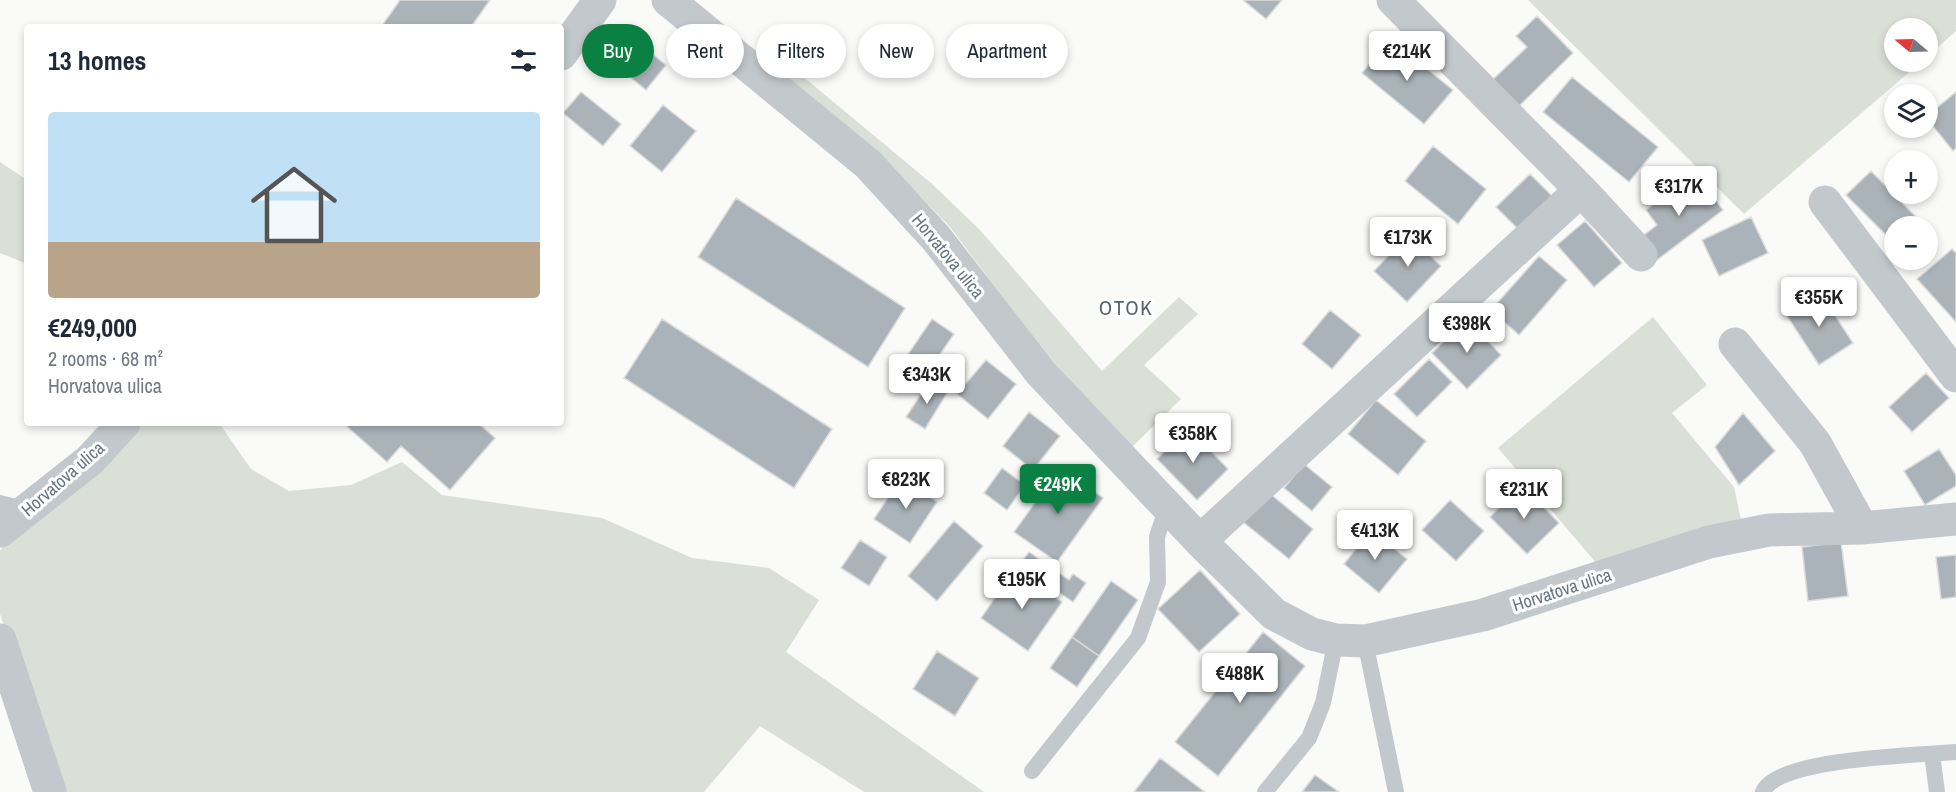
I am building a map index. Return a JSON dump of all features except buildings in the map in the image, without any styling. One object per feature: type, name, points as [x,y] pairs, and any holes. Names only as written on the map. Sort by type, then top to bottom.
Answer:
[{"type":"street","points":[[564,50],[600,0]]},
{"type":"street","name":"Horvatova ulica","points":[[668,0],[868,164],[936,238],[1041,374],[1200,541],[1274,614],[1312,633],[1351,640],[1483,615],[1708,542],[1769,530],[1862,528],[1956,519]]},
{"type":"street","points":[[1392,0],[1581,190],[1641,255]]},
{"type":"street","points":[[1200,541],[1581,190]]},
{"type":"street","points":[[1825,202],[1956,376]]},
{"type":"street","points":[[1735,344],[1815,443],[1862,528]]},
{"type":"street","name":"Horvatova ulica","points":[[0,531],[14,507],[90,460],[121,426]]},
{"type":"street","points":[[0,640],[50,792]]},
{"type":"lane","points":[[1032,771],[1138,638],[1158,582],[1156,537],[1167,506]]},
{"type":"lane","points":[[1265,792],[1309,738],[1351,640]]},
{"type":"lane","points":[[1351,640],[1396,792]]},
{"type":"lane","points":[[1763,792],[1763,788],[1776,777],[1799,769],[1850,760],[1956,752]]},
{"type":"lane","points":[[1932,754],[1938,792]]},
{"type":"shaded area","points":[[1528,0],[1956,0],[1956,31],[1938,47],[1938,18],[1884,18],[1884,72],[1909,72],[1895,84],[1884,84],[1884,94],[1744,214]]},
{"type":"shaded area","points":[[785,78],[805,78],[931,183],[980,230],[1102,371],[1179,297],[1198,314],[1144,365],[1181,399],[1127,452],[1023,324],[950,227],[900,176]]},
{"type":"shaded area","points":[[0,162],[24,178],[24,263],[0,253]]},
{"type":"shaded area","points":[[1653,317],[1707,385],[1672,413],[1734,487],[1742,524],[1598,565],[1498,448]]},
{"type":"shaded area","points":[[136,426],[221,426],[251,469],[289,491],[351,485],[402,462],[442,495],[602,518],[692,558],[769,568],[819,600],[786,652],[984,792],[864,792],[760,726],[704,792],[58,792],[0,614],[0,550]]},
{"type":"district","name":"OTOK","points":[[1126,308]]}]
